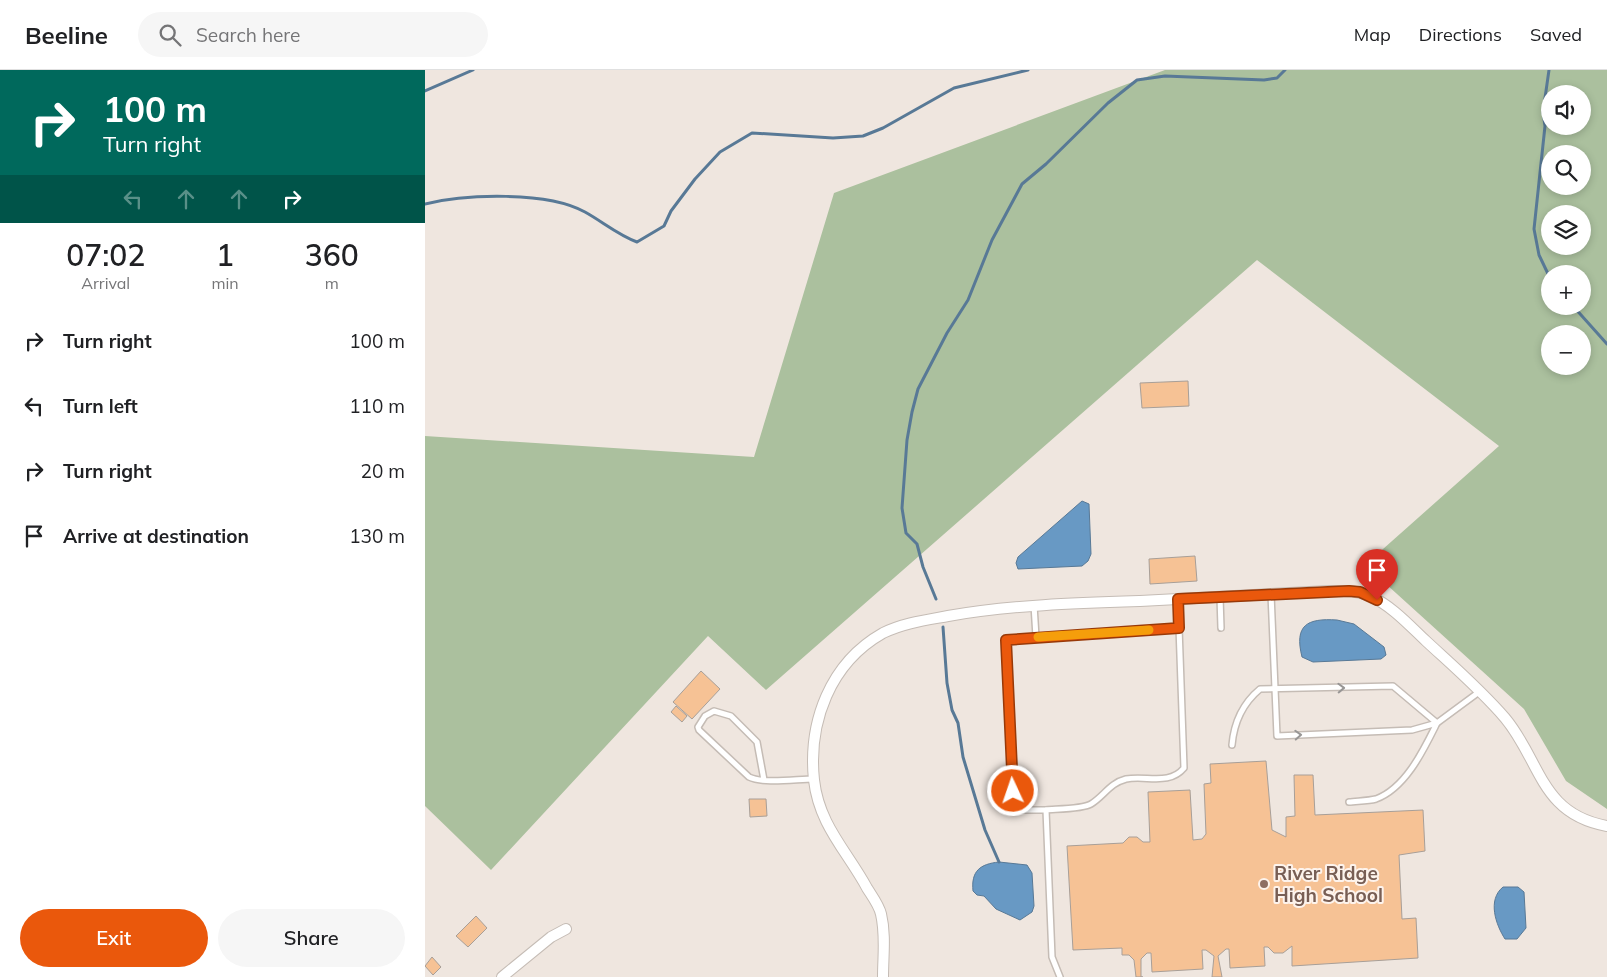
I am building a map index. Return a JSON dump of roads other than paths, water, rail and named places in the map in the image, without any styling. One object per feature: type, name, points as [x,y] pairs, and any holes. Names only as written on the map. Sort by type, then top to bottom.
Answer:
[{"type":"street","points":[[883,977],[884,935],[880,912],[856,868],[827,826],[819,808],[814,779],[814,736],[821,705],[838,674],[874,639],[903,625],[921,620],[976,611],[1034,605],[1349,591],[1369,595],[1391,609],[1505,719],[1547,790],[1570,813],[1592,823],[1607,826]]},
{"type":"street","points":[[502,977],[551,937],[566,929]]},
{"type":"lane","points":[[1271,594],[1277,736],[1411,730],[1437,723],[1479,692]]},
{"type":"lane","points":[[1220,596],[1221,628]]},
{"type":"lane","points":[[1178,599],[1184,768],[1178,776],[1127,779],[1114,784],[1091,804],[1045,810],[1014,810],[1006,640],[1179,628]]},
{"type":"lane","points":[[1034,605],[1036,637]]},
{"type":"lane","points":[[1232,746],[1233,732],[1245,701],[1260,689],[1393,686],[1437,723]]},
{"type":"lane","points":[[764,780],[757,742],[731,716],[714,712],[705,716],[698,727],[699,730],[749,777],[764,780],[814,779]]},
{"type":"lane","points":[[1349,802],[1375,799],[1389,792],[1410,770],[1425,748],[1437,723]]},
{"type":"lane","points":[[1045,810],[1052,957],[1060,977]]},
{"type":"water","points":[[1082,501],[1089,504],[1091,554],[1088,561],[1082,566],[1018,569],[1016,563],[1018,557]]},
{"type":"water","points":[[1318,620],[1337,620],[1354,624],[1384,647],[1386,655],[1381,659],[1313,662],[1302,657],[1300,637],[1305,626]]},
{"type":"water","points":[[999,862],[1027,865],[1032,873],[1034,906],[1032,912],[1020,920],[996,909],[984,896],[977,895],[973,891],[974,878],[978,870]]},
{"type":"water","points":[[1503,887],[1518,887],[1524,892],[1526,928],[1517,939],[1505,939],[1496,920],[1495,899]]},
{"type":"waterway","points":[[425,91],[473,70]]},
{"type":"waterway","points":[[425,204],[462,198],[506,196],[550,200],[585,212],[637,242],[664,226],[671,211],[695,179],[720,152],[752,133],[833,138],[863,136],[883,128],[954,88],[1028,70]]},
{"type":"waterway","points":[[936,599],[923,567],[917,544],[906,533],[902,508],[907,440],[912,412],[918,389],[947,333],[968,300],[992,240],[1022,184],[1046,164],[1108,103],[1137,80],[1165,76],[1264,80],[1277,78],[1285,70]]},
{"type":"waterway","points":[[1544,265],[1539,255],[1534,229],[1545,126],[1543,112],[1549,70]]},
{"type":"waterway","points":[[1581,315],[1607,344]]},
{"type":"waterway","points":[[943,627],[947,683],[952,710],[958,723],[963,757],[985,830],[999,862]]},
{"type":"place","name":"River Ridge High School","points":[[1264,884]]}]
